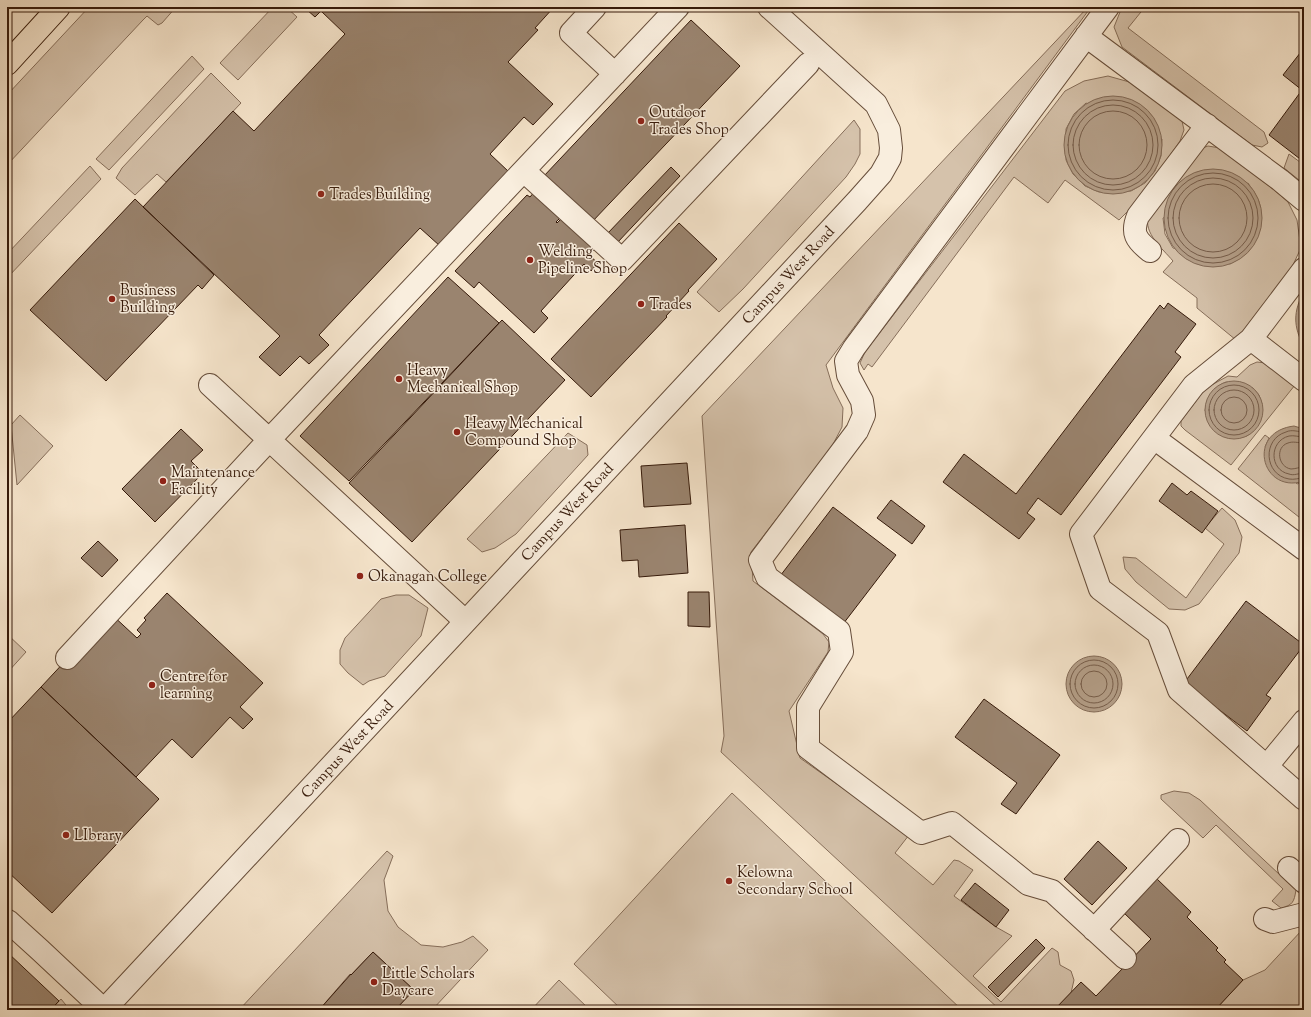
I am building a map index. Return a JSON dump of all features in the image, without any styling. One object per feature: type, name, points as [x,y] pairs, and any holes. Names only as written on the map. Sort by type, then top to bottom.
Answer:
[{"type":"main road","points":[[7,64],[59,7]]},
{"type":"street","points":[[595,7],[572,33],[615,74]]},
{"type":"street","points":[[67,658],[269,440],[678,7]]},
{"type":"street","name":"Campus West Road","points":[[104,1010],[852,206],[880,174],[890,158],[891,148],[889,130],[876,104],[770,7]]},
{"type":"street","points":[[1108,7],[854,348],[846,361],[848,375],[862,401],[864,415],[857,432],[760,560],[767,577],[839,631],[842,652],[808,707],[808,748],[921,833],[952,823],[1028,884],[1052,891],[1125,958]]},
{"type":"street","points":[[1086,36],[1207,125],[1304,200]]},
{"type":"street","points":[[524,170],[622,260],[808,64]]},
{"type":"street","points":[[1150,251],[1138,240],[1135,233],[1134,225],[1138,216],[1207,125]]},
{"type":"street","points":[[1304,269],[1251,339],[1194,385],[1081,534],[1100,589],[1158,633],[1179,690],[1304,799]]},
{"type":"street","points":[[1251,339],[1304,380]]},
{"type":"street","points":[[210,385],[465,621]]},
{"type":"street","points":[[1154,438],[1304,549]]},
{"type":"street","points":[[1267,766],[1301,732]]},
{"type":"street","points":[[1094,930],[1178,840]]},
{"type":"street","points":[[1265,919],[1273,922],[1304,914]]},
{"type":"street","points":[[8,921],[104,1010]]},
{"type":"shaded area","points":[[89,7],[176,7],[162,23],[158,25],[147,16],[7,165],[7,95]]},
{"type":"shaded area","points":[[273,7],[286,7],[297,17],[238,80],[220,63]]},
{"type":"shaded area","points":[[1088,7],[1091,7],[826,365],[833,388],[843,408],[842,427],[831,448],[751,552],[753,581],[823,634],[829,642],[828,652],[789,711],[800,758],[909,835],[895,853],[933,885],[954,860],[959,861],[973,870],[954,896],[996,927],[1012,936],[973,976],[1001,1002],[1052,948],[1058,952],[1060,965],[1071,971],[1074,980],[1071,993],[1055,1010],[1000,1010],[721,752],[724,736],[702,416]]},
{"type":"shaded area","points":[[1122,7],[1145,7],[1128,28],[1264,132],[1268,143],[1262,147],[1252,145],[1122,47],[1114,27]]},
{"type":"shaded area","points":[[192,56],[204,69],[109,170],[96,159]]},
{"type":"shaded area","points":[[211,73],[241,103],[166,182],[157,174],[135,195],[116,178],[122,168]]},
{"type":"shaded area","points":[[1108,76],[1133,83],[1182,121],[1184,130],[1180,141],[1137,202],[1119,220],[1065,180],[1048,203],[1014,177],[872,367],[868,364],[864,370],[860,363],[865,352],[1065,91],[1084,81]],"holes":[[[1086,103],[1162,139],[1161,156],[1155,171],[1145,183],[1131,191],[1099,192],[1085,186],[1073,174],[1066,160],[1066,129],[1074,114]]]},
{"type":"shaded area","points":[[854,120],[860,129],[860,154],[846,177],[743,289],[719,312],[697,292]]},
{"type":"shaded area","points":[[1208,146],[1220,148],[1288,202],[1297,220],[1300,250],[1292,267],[1236,340],[1197,308],[1197,298],[1163,272],[1173,261],[1151,235],[1147,223],[1148,216],[1200,149]],"holes":[[[1248,183],[1260,204],[1260,221],[1254,242],[1246,254],[1242,257],[1230,264],[1173,248],[1165,234],[1163,218]]]},
{"type":"shaded area","points":[[1289,154],[1304,165],[1304,184],[1284,168]]},
{"type":"shaded area","points":[[90,166],[101,179],[7,278],[7,254]]},
{"type":"shaded area","points":[[1257,362],[1266,363],[1295,385],[1231,465],[1185,430],[1181,426],[1181,421],[1206,388],[1228,376],[1237,377],[1250,365]],"holes":[[[1226,382],[1253,388],[1259,395],[1262,404],[1254,430],[1247,436],[1238,438],[1205,411],[1207,401],[1211,393],[1217,387]]]},
{"type":"shaded area","points":[[20,415],[53,446],[17,485],[11,425]]},
{"type":"shaded area","points":[[568,433],[587,445],[588,455],[516,534],[495,548],[482,552],[467,539]]},
{"type":"shaded area","points":[[1265,435],[1269,438],[1265,447],[1297,484],[1304,481],[1304,521],[1238,469]]},
{"type":"shaded area","points":[[1222,508],[1235,520],[1242,537],[1239,553],[1199,604],[1185,610],[1169,609],[1136,582],[1125,569],[1123,557],[1136,558],[1186,598],[1224,544],[1205,528]]},
{"type":"shaded area","points":[[396,595],[409,595],[428,608],[421,636],[385,676],[369,681],[363,685],[348,673],[340,664],[340,650],[345,638],[381,599]]},
{"type":"shaded area","points":[[7,634],[26,652],[7,673]]},
{"type":"shaded area","points":[[1174,791],[1189,793],[1200,800],[1296,890],[1292,902],[1288,906],[1281,908],[1272,901],[1283,889],[1216,825],[1203,838],[1161,799],[1161,795]]},
{"type":"shaded area","name":"Kelowna Secondary School","points":[[732,793],[962,1010],[622,1010],[574,964]]},
{"type":"shaded area","points":[[387,851],[393,856],[384,880],[388,911],[398,927],[421,945],[443,947],[462,942],[473,936],[488,950],[432,1010],[395,1010],[414,990],[373,952],[351,975],[350,974],[319,1010],[239,1010]]},
{"type":"shaded area","points":[[1302,930],[1304,930],[1304,1010],[1215,1010],[1243,980],[1265,970]]},
{"type":"shaded area","points":[[559,980],[590,1010],[531,1010]]},
{"type":"shaded area","points":[[61,999],[70,1010],[51,1010]]},
{"type":"water","points":[[1113,96],[1132,100],[1148,110],[1158,126],[1162,145],[1158,164],[1148,180],[1132,190],[1113,194],[1094,190],[1078,180],[1068,164],[1064,145],[1068,126],[1078,110],[1094,100]]},
{"type":"water","points":[[1213,169],[1232,173],[1248,183],[1258,199],[1262,218],[1258,237],[1248,253],[1232,263],[1213,267],[1194,263],[1178,253],[1168,237],[1164,218],[1168,199],[1178,183],[1194,173]]},
{"type":"water","points":[[1304,291],[1304,347],[1296,326],[1296,312]]},
{"type":"water","points":[[1234,381],[1250,386],[1258,394],[1263,410],[1258,426],[1250,434],[1234,439],[1218,434],[1210,426],[1205,410],[1210,394],[1218,386]]},
{"type":"water","points":[[1294,426],[1304,429],[1304,481],[1290,483],[1278,479],[1269,471],[1265,461],[1265,450],[1269,439],[1279,431]]},
{"type":"water","points":[[1088,656],[1100,656],[1110,660],[1118,668],[1122,678],[1122,690],[1118,700],[1110,708],[1100,712],[1088,712],[1078,708],[1070,700],[1066,690],[1066,678],[1070,668],[1078,660]]},
{"type":"building","name":"Trades Building","points":[[308,7],[554,7],[535,28],[538,30],[508,62],[553,104],[533,125],[524,117],[490,154],[509,172],[440,246],[420,228],[319,335],[329,345],[309,364],[300,356],[280,376],[259,357],[280,336],[143,207],[233,111],[254,131],[345,34],[321,11],[315,17],[306,9]]},
{"type":"building","name":"Outdoor Trades Shop","points":[[691,20],[740,66],[591,223],[543,177]]},
{"type":"building","points":[[1304,48],[1304,162],[1269,135],[1302,90],[1283,75]]},
{"type":"building","points":[[671,167],[680,176],[617,243],[607,234]]},
{"type":"building","name":"Welding Pipeline Shop","points":[[535,191],[562,216],[556,222],[557,223],[562,218],[595,249],[590,254],[592,256],[591,257],[598,263],[591,271],[584,264],[541,311],[548,318],[534,333],[479,282],[474,288],[455,271],[527,195],[530,197]]},
{"type":"building","name":"Business Building","points":[[135,199],[214,275],[202,289],[198,285],[106,381],[30,310]]},
{"type":"building","name":"Trades","points":[[679,223],[717,259],[688,290],[689,291],[666,316],[667,317],[591,397],[551,359]]},
{"type":"building","name":"Heavy Mechanical Shop","points":[[448,277],[499,323],[349,481],[300,436]]},
{"type":"building","points":[[1168,303],[1196,324],[1175,352],[1181,357],[1061,515],[1038,498],[1027,513],[1035,519],[1019,539],[943,482],[964,454],[1016,494],[1160,305],[1164,309]]},
{"type":"building","name":"Heavy Mechanical Compound Shop","points":[[502,320],[565,380],[412,542],[349,483]]},
{"type":"building","name":"Maintenance Facility","points":[[181,429],[203,450],[191,461],[203,473],[155,522],[122,489]]},
{"type":"building","points":[[687,463],[691,504],[644,507],[641,466]]},
{"type":"building","points":[[1172,483],[1187,495],[1191,491],[1218,511],[1202,533],[1159,501]]},
{"type":"building","points":[[891,500],[925,526],[912,544],[877,518]]},
{"type":"building","points":[[833,507],[896,555],[840,628],[777,580]]},
{"type":"building","points":[[685,525],[688,573],[639,577],[638,560],[622,561],[620,530]]},
{"type":"building","points":[[98,541],[118,560],[102,577],[81,558]]},
{"type":"building","points":[[688,592],[709,592],[710,627],[688,626]]},
{"type":"building","name":"Centre for learning","points":[[167,593],[263,683],[240,707],[253,719],[243,729],[230,717],[192,758],[172,739],[136,777],[41,687],[110,613],[137,638],[141,634],[137,630],[146,620],[144,618]]},
{"type":"building","points":[[1246,601],[1304,645],[1266,695],[1271,698],[1247,731],[1184,683]]},
{"type":"building","name":"LIbrary","points":[[41,687],[159,799],[52,913],[7,871],[7,723]]},
{"type":"building","points":[[984,699],[1060,755],[1016,814],[1001,804],[1017,783],[955,737]]},
{"type":"building","points":[[1098,841],[1127,868],[1092,905],[1064,879]]},
{"type":"building","points":[[1155,877],[1191,912],[1187,917],[1218,948],[1216,950],[1226,960],[1224,962],[1243,980],[1215,1010],[1054,1010],[1081,982],[1096,996],[1151,939],[1122,911]]},
{"type":"building","points":[[975,883],[1009,910],[996,927],[961,900]]},
{"type":"building","points":[[1036,939],[1045,948],[998,997],[988,987]]},
{"type":"building","points":[[7,952],[59,1001],[50,1010],[7,1010]]},
{"type":"building","name":"Little Scholars Daycare","points":[[373,952],[414,990],[395,1010],[319,1010],[351,974]]},
{"type":"place","name":"Outdoor Trades Shop","points":[[641,121]]},
{"type":"place","name":"Trades Building","points":[[321,194]]},
{"type":"place","name":"Welding Pipeline Shop","points":[[530,260]]},
{"type":"place","name":"Business Building","points":[[112,299]]},
{"type":"place","name":"Trades","points":[[641,304]]},
{"type":"place","name":"Heavy Mechanical Shop","points":[[399,379]]},
{"type":"place","name":"Heavy Mechanical Compound Shop","points":[[457,432]]},
{"type":"place","name":"Maintenance Facility","points":[[163,481]]},
{"type":"place","name":"Okanagan College","points":[[360,576]]},
{"type":"place","name":"Centre for learning","points":[[152,685]]},
{"type":"place","name":"LIbrary","points":[[66,835]]},
{"type":"place","name":"Kelowna Secondary School","points":[[729,881]]},
{"type":"place","name":"Little Scholars Daycare","points":[[374,982]]}]
